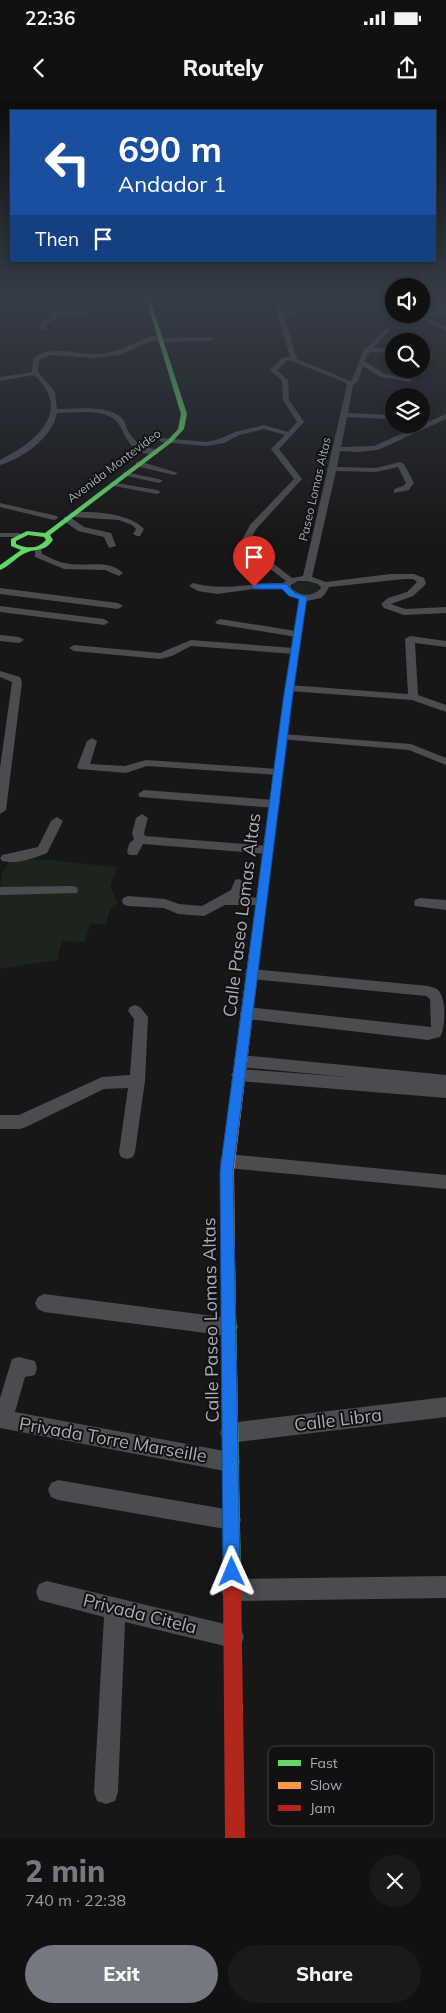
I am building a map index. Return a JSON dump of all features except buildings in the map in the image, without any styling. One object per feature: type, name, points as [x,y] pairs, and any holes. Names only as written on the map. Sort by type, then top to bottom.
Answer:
[{"type":"street","points":[[0,463],[18,455],[41,435],[48,426],[54,411],[54,396],[39,377]]},
{"type":"street","name":"Avenida Montevideo","points":[[41,534],[54,518],[166,441],[179,414],[169,377]]},
{"type":"street","points":[[281,377],[284,380],[286,400],[301,422],[275,449],[298,480],[253,527],[247,538],[252,551],[288,583]]},
{"type":"street","points":[[333,377],[349,384],[355,381],[356,377]]},
{"type":"street","points":[[390,377],[410,380]]},
{"type":"street","name":"Paseo Lomas Altas","points":[[307,578],[337,449],[349,384]]},
{"type":"street","points":[[54,411],[94,412],[113,417],[122,423],[132,444],[151,452]]},
{"type":"street","points":[[344,415],[385,417]]},
{"type":"street","points":[[337,449],[375,448],[446,416]]},
{"type":"street","points":[[166,441],[206,444],[221,441],[237,432],[264,427],[289,434]]},
{"type":"street","name":"Avenida Montevideo","points":[[41,534],[70,517],[127,474],[151,452]]},
{"type":"street","points":[[139,464],[174,473]]},
{"type":"street","points":[[332,469],[376,470],[400,464],[410,483],[406,488],[397,491]]},
{"type":"street","points":[[127,474],[159,481]]},
{"type":"street","points":[[114,484],[157,492]]},
{"type":"street","points":[[0,505],[54,518]]},
{"type":"street","points":[[70,517],[116,516],[138,525],[140,529],[137,534]]},
{"type":"street","points":[[70,517],[81,529],[108,535],[112,546]]},
{"type":"street","points":[[0,543],[22,544],[50,542],[49,537],[41,534],[22,544],[0,558]]},
{"type":"street","points":[[0,535],[22,544],[38,555],[57,564],[75,568],[107,567],[119,573]]},
{"type":"street","points":[[0,568],[22,544]]},
{"type":"street","points":[[193,586],[206,591],[217,591],[288,583],[307,578],[317,580],[324,585],[401,575],[416,576],[422,583],[414,591],[391,600],[386,604],[387,606],[399,611],[446,610]]},
{"type":"street","points":[[288,583],[286,589],[292,595],[303,597],[321,594],[325,588],[324,585]]},
{"type":"street","points":[[0,591],[118,606]]},
{"type":"street","points":[[42,615],[54,597]]},
{"type":"street","name":"Calle Paseo Lomas Altas","points":[[235,1838],[228,1161],[296,634],[303,597]]},
{"type":"street","points":[[0,609],[104,622]]},
{"type":"street","points":[[220,622],[296,634]]},
{"type":"street","points":[[0,638],[19,640]]},
{"type":"street","points":[[413,697],[410,639],[446,644]]},
{"type":"street","points":[[74,648],[160,656],[165,656],[184,644],[191,643],[294,651]]},
{"type":"street","points":[[0,674],[17,682],[0,810]]},
{"type":"street","points":[[289,688],[413,697],[446,709]]},
{"type":"street","points":[[283,737],[411,747],[446,762]]},
{"type":"street","points":[[92,741],[83,767],[126,770],[146,763],[278,772]]},
{"type":"street","points":[[144,794],[274,804]]},
{"type":"street","points":[[141,840],[138,833],[142,818]]},
{"type":"street","points":[[2,858],[32,854],[43,850],[57,821]]},
{"type":"street","points":[[133,852],[135,844],[141,840],[268,850]]},
{"type":"street","points":[[128,901],[165,904],[178,909],[204,911],[237,892],[239,883]]},
{"type":"street","points":[[0,891],[72,890]]},
{"type":"street","points":[[224,900],[261,902]]},
{"type":"street","points":[[420,903],[446,905]]},
{"type":"street","points":[[247,1013],[428,1034],[435,1033],[438,1028],[437,999],[428,990],[252,974]]},
{"type":"street","points":[[127,1152],[137,1081],[141,1017],[135,1011]]},
{"type":"street","points":[[240,1068],[446,1081]]},
{"type":"street","points":[[240,1068],[446,1092]]},
{"type":"street","points":[[0,1122],[20,1122],[102,1083],[137,1081]]},
{"type":"street","points":[[228,1161],[446,1182]]},
{"type":"street","points":[[44,1303],[229,1327]]},
{"type":"street","name":"Privada Torre Marseille","points":[[28,1368],[18,1366],[3,1420],[230,1462]]},
{"type":"street","name":"Calle Libra","points":[[230,1433],[446,1407]]},
{"type":"street","points":[[58,1490],[231,1520]]},
{"type":"street","points":[[232,1590],[446,1587]]},
{"type":"street","name":"Privada Citela","points":[[47,1592],[232,1637]]},
{"type":"street","points":[[106,1792],[115,1608]]},
{"type":"shaded area","points":[[304,581],[318,584],[319,590],[305,595],[297,593],[291,588],[294,583]]},
{"type":"shaded area","points":[[11,859],[48,860],[117,867],[110,886],[118,903],[110,910],[106,925],[90,923],[85,942],[62,941],[57,960],[0,969],[0,887],[2,873]]},
{"type":"traffic: fast","points":[[46,535],[170,441],[181,429],[184,414],[172,377]]},
{"type":"traffic: fast","points":[[27,533],[46,535],[50,540],[43,547],[33,550],[13,545],[13,540],[27,533]]},
{"type":"traffic: fast","points":[[0,568],[26,550]]},
{"type":"traffic: fast","points":[[249,997],[289,688],[303,597]]},
{"type":"traffic: fast","points":[[228,1255],[232,1581]]},
{"type":"traffic: slow","points":[[228,1255],[227,1171],[249,997]]},
{"type":"traffic: jam","points":[[232,1581],[235,1838]]},
{"type":"route","points":[[232,1572],[227,1171],[287,701],[299,613],[303,597],[292,595],[288,592],[286,586],[254,587]]}]
